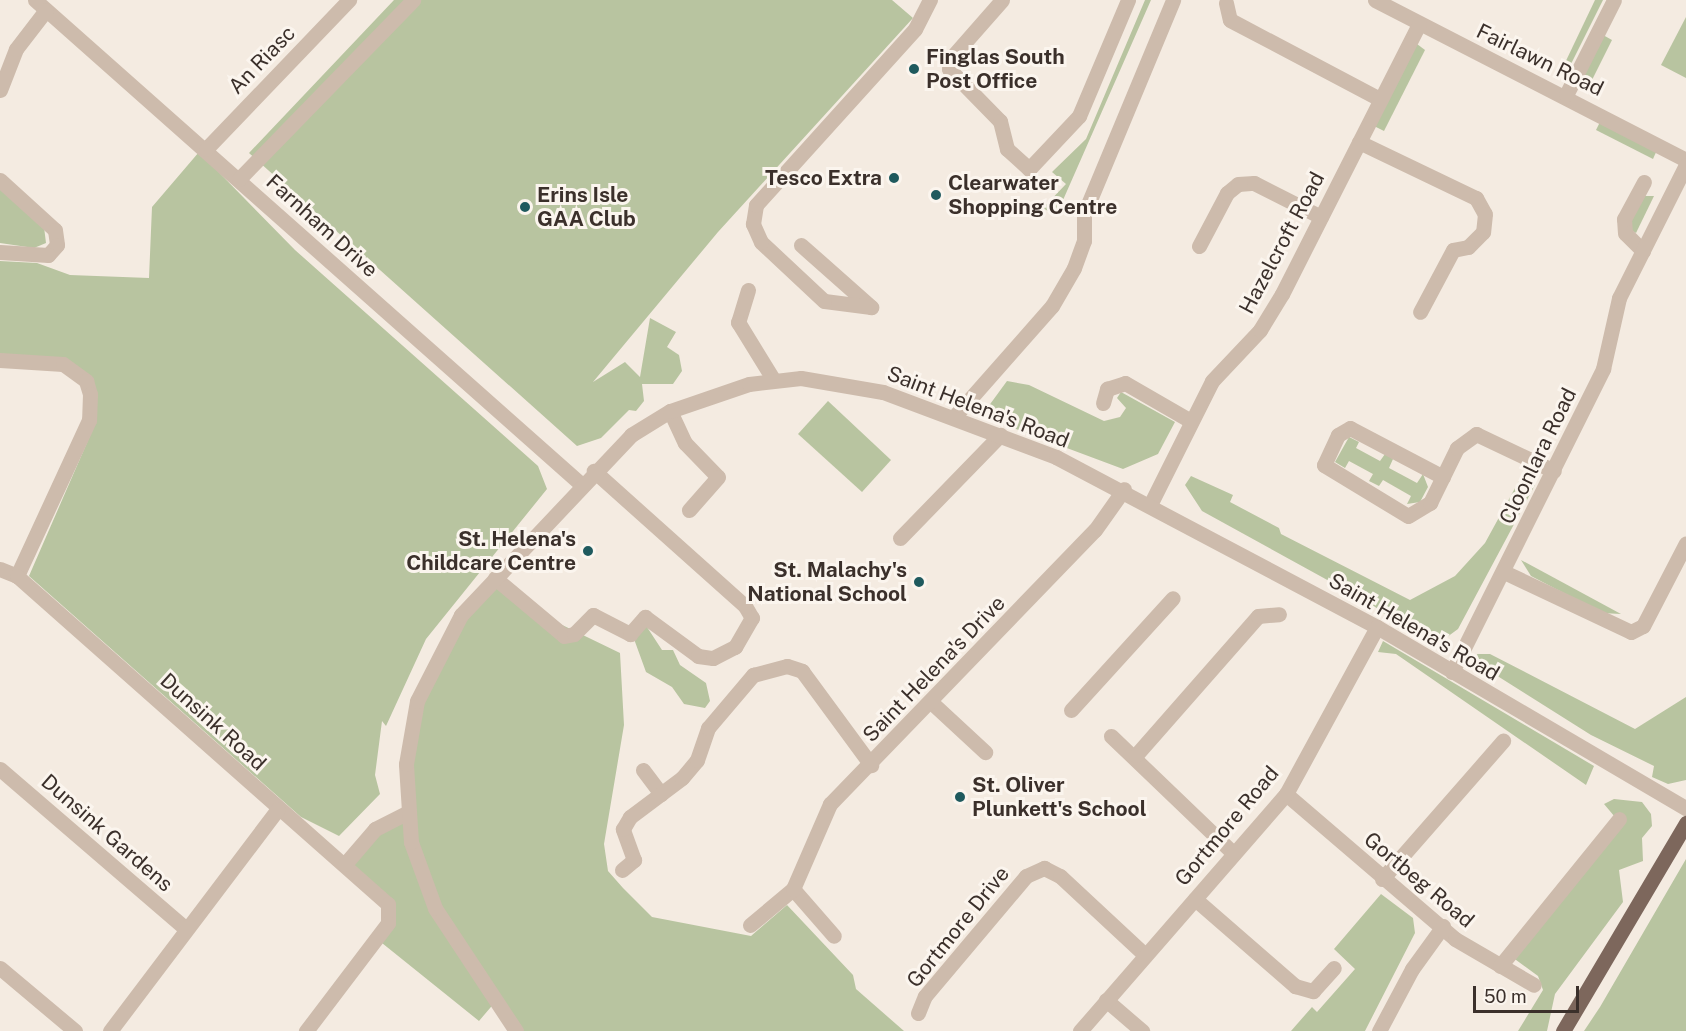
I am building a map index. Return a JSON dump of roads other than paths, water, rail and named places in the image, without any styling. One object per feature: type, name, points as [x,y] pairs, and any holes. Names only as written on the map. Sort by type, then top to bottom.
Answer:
[{"type":"main road","points":[[1563,1031],[1686,823]]},
{"type":"street","name":"An Riasc","points":[[206,149],[349,0]]},
{"type":"street","points":[[238,178],[413,0]]},
{"type":"street","points":[[801,244],[871,307],[824,301],[761,242],[753,224],[756,205],[915,29],[930,0]]},
{"type":"street","points":[[1002,0],[951,58],[949,69],[1000,121],[1007,150],[1029,169],[1079,116],[1128,0]]},
{"type":"street","points":[[954,417],[1052,306],[1074,268],[1084,242],[1084,214],[1173,0]]},
{"type":"street","name":"Fairlawn Road","points":[[1375,0],[1419,24],[1566,95],[1686,160]]},
{"type":"street","points":[[1566,95],[1614,0]]},
{"type":"street","points":[[1226,3],[1230,20],[1380,99]]},
{"type":"street","name":"Farnham Drive","points":[[40,5],[206,149],[581,484]]},
{"type":"street","points":[[0,90],[16,49],[40,5]]},
{"type":"street","name":"Hazelcroft Road","points":[[1151,503],[1189,420],[1212,381],[1260,330],[1321,217],[1419,24]]},
{"type":"street","points":[[1359,142],[1476,198],[1485,214],[1483,232],[1467,247],[1453,250],[1420,312]]},
{"type":"street","name":"Cloonlara Road","points":[[1452,672],[1504,572],[1603,369],[1619,298],[1686,165]]},
{"type":"street","points":[[0,180],[55,230],[57,245],[48,255],[0,252]]},
{"type":"street","points":[[1643,251],[1625,233],[1624,219],[1644,182]]},
{"type":"street","points":[[1199,246],[1227,193],[1238,184],[1254,183],[1321,217]]},
{"type":"street","points":[[748,290],[738,322],[773,379]]},
{"type":"street","points":[[0,360],[63,364],[86,381],[90,394],[89,420],[17,576]]},
{"type":"street","name":"Saint Helena's Road","points":[[516,1031],[435,908],[411,842],[407,813],[407,756],[417,701],[442,644],[495,578],[581,484],[631,435],[670,411],[773,379],[842,382],[954,417],[1124,489],[1377,627],[1686,808]]},
{"type":"street","points":[[1103,403],[1107,389],[1125,383],[1189,420]]},
{"type":"street","points":[[670,411],[685,443],[718,477],[689,510]]},
{"type":"street","points":[[1443,477],[1350,428],[1338,435],[1324,465],[1408,516],[1430,503],[1461,442],[1476,434],[1554,471]]},
{"type":"street","points":[[900,538],[1000,435]]},
{"type":"street","points":[[495,578],[564,636],[574,634],[593,615],[630,634],[645,617],[698,657],[713,658],[741,640],[752,618],[745,606],[594,471]]},
{"type":"street","name":"Saint Helena's Drive","points":[[750,925],[793,889],[822,816],[1095,530],[1124,489]]},
{"type":"street","points":[[1504,572],[1630,632],[1643,626],[1686,543]]},
{"type":"street","name":"Dunsink Road","points":[[0,569],[17,576],[278,808],[380,893],[391,913],[306,1031]]},
{"type":"street","points":[[1071,710],[1173,598]]},
{"type":"street","points":[[1136,755],[1258,616],[1279,614]]},
{"type":"street","name":"Gortmore Road","points":[[1080,1031],[1286,794],[1377,627]]},
{"type":"street","points":[[622,870],[634,860],[626,849],[623,829],[697,760],[708,728],[732,695],[771,668],[802,671],[871,765]]},
{"type":"street","points":[[932,702],[985,752]]},
{"type":"street","points":[[1111,736],[1136,755],[1234,854]]},
{"type":"street","points":[[1383,879],[1503,741]]},
{"type":"street","name":"Dunsink Gardens","points":[[0,769],[186,929]]},
{"type":"street","points":[[643,770],[661,794]]},
{"type":"street","name":"Gortbeg Road","points":[[1286,794],[1383,879],[1443,926],[1500,966],[1534,985]]},
{"type":"street","points":[[110,1031],[278,808]]},
{"type":"street","points":[[345,864],[375,829],[407,813]]},
{"type":"street","points":[[1500,966],[1619,819]]},
{"type":"street","name":"Gortmore Drive","points":[[918,1013],[925,996],[1026,876],[1044,868],[1060,876],[1145,955]]},
{"type":"street","points":[[793,889],[834,936]]},
{"type":"street","points":[[1195,899],[1295,986],[1313,991],[1334,968]]},
{"type":"street","points":[[1379,1031],[1412,969],[1443,926]]},
{"type":"street","points":[[0,968],[75,1031]]},
{"type":"street","points":[[1106,1000],[1142,1031]]},
{"type":"place","name":"Finglas South Post Office","points":[[914,69]]},
{"type":"place","name":"Tesco Extra","points":[[894,178]]},
{"type":"place","name":"Clearwater Shopping Centre","points":[[936,195]]},
{"type":"place","name":"Erins Isle GAA Club","points":[[525,207]]},
{"type":"place","name":"St. Helena's Childcare Centre","points":[[588,551]]},
{"type":"place","name":"St. Malachy's National School","points":[[919,582]]},
{"type":"place","name":"St. Oliver Plunkett's School","points":[[960,797]]}]
